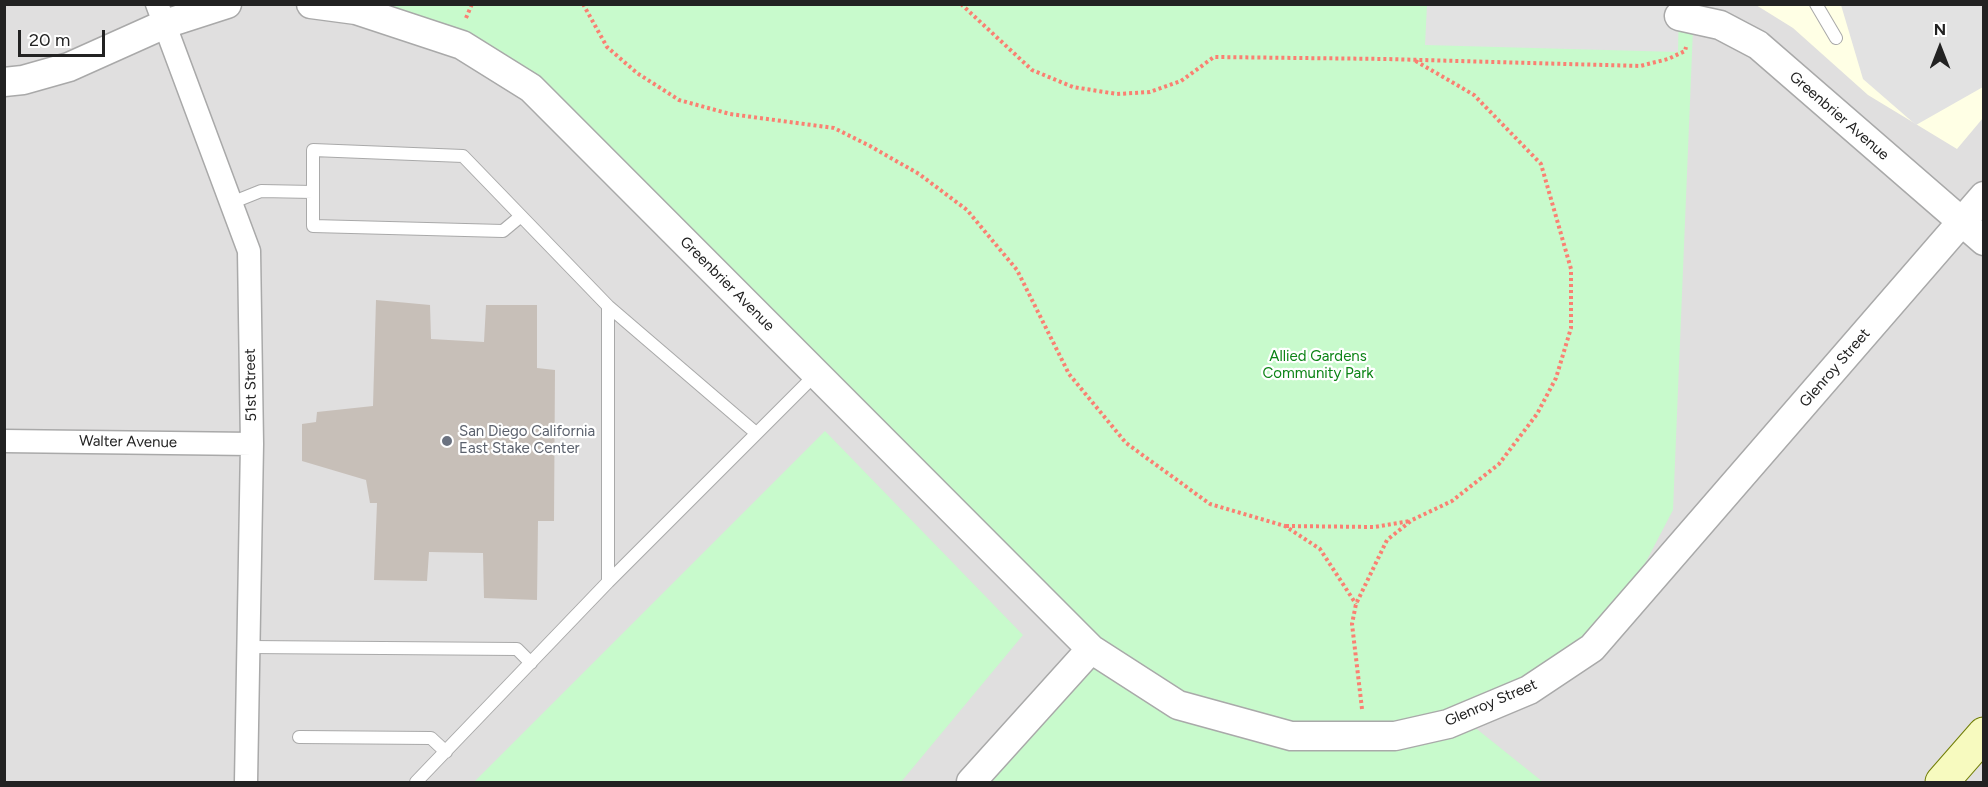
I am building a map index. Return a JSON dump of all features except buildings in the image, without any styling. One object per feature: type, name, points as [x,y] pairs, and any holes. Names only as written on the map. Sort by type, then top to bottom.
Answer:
[{"type":"main road","points":[[1942,783],[1983,734]]},
{"type":"street","points":[[4,82],[23,80],[69,67],[161,14],[227,4]]},
{"type":"street","name":"Greenbrier Avenue","points":[[311,4],[356,10],[462,45],[531,88],[1091,650]]},
{"type":"street","name":"51st Street","points":[[161,14],[249,251],[252,444],[246,783]]},
{"type":"street","name":"Greenbrier Avenue","points":[[1683,17],[1720,26],[1758,45],[1983,241]]},
{"type":"street","name":"Glenroy Street","points":[[1091,650],[1179,705],[1291,736],[1395,736],[1448,724],[1529,690],[1592,648],[1983,196]]},
{"type":"street","name":"Walter Avenue","points":[[4,441],[252,444]]},
{"type":"street","points":[[971,783],[1091,650]]},
{"type":"lane","points":[[1816,4],[1836,38]]},
{"type":"lane","points":[[521,216],[503,231],[313,226],[313,150],[463,156],[521,216],[608,306],[756,433]]},
{"type":"lane","points":[[231,203],[261,191],[313,192]]},
{"type":"lane","points":[[608,306],[608,582]]},
{"type":"lane","points":[[416,783],[608,582],[816,374]]},
{"type":"lane","points":[[249,647],[517,650],[531,663]]},
{"type":"lane","points":[[299,737],[431,738],[446,752]]},
{"type":"path","points":[[466,4],[468,14]]},
{"type":"path","points":[[583,4],[607,47],[638,73],[679,100],[730,114],[834,128],[919,174],[967,210],[1017,270],[1069,374],[1126,443],[1210,504],[1285,526],[1374,527],[1412,520]]},
{"type":"path","points":[[588,4],[589,12]]},
{"type":"path","points":[[961,4],[1032,70],[1073,87],[1117,94],[1150,93],[1180,81],[1214,57],[1640,66],[1668,59],[1685,51],[1683,17]]},
{"type":"path","points":[[1368,736],[1360,700],[1352,624],[1356,604],[1387,540],[1412,520],[1452,501],[1499,464],[1537,414],[1556,378],[1571,328],[1571,269],[1541,164],[1474,95],[1413,60]]},
{"type":"path","points":[[1285,526],[1320,549],[1356,604]]},
{"type":"shaded area","points":[[5,5],[1983,5],[1983,782],[5,782]]},
{"type":"shaded area","points":[[1427,5],[1679,5],[1678,52],[1425,45]]},
{"type":"shaded area","points":[[1756,5],[1983,5],[1983,118],[1957,149],[1868,95],[1793,28]]},
{"type":"shaded area","points":[[1841,5],[1983,5],[1983,87],[1916,125],[1863,79]]},
{"type":"green space","name":"Allied Gardens Community Park","points":[[317,5],[1694,5],[1673,510],[1613,625],[1463,718],[1543,782],[971,782],[1090,649],[486,58]]},
{"type":"green space","points":[[825,431],[1023,635],[901,782],[474,782]]},
{"type":"place","name":"San Diego California East Stake Center","points":[[447,441]]}]
